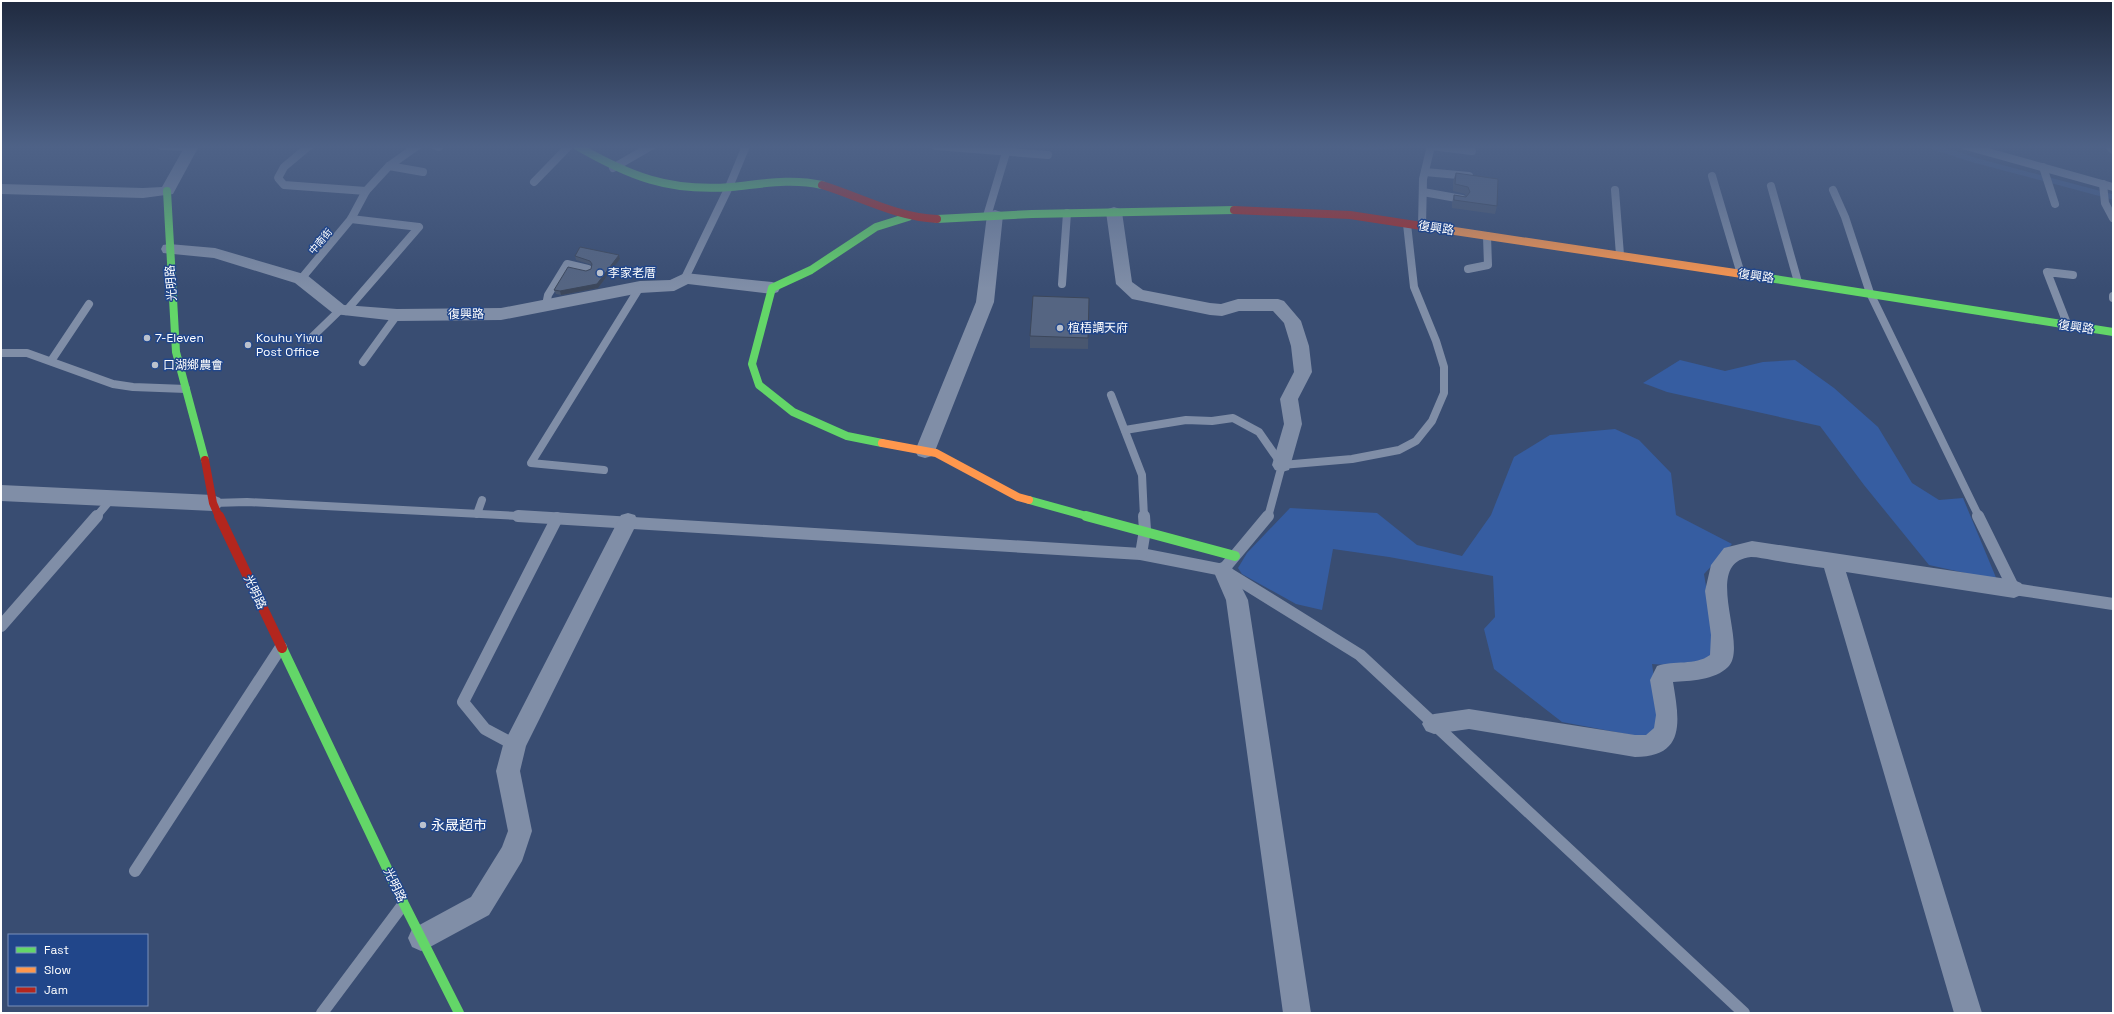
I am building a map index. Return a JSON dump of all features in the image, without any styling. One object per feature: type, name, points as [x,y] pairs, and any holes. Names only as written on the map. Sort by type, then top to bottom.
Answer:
[{"type":"street","name":"光明路","points":[[167,193],[169,249],[176,352],[210,481],[213,503],[404,904],[459,1013]]},
{"type":"street","name":"復興路","points":[[846,193],[908,217],[926,219],[991,215],[1067,213],[1290,210],[1350,215],[1870,293],[2068,326],[2113,332]]},
{"type":"street","points":[[1114,212],[1124,284],[1138,295],[1222,310],[1238,305],[1278,305],[1292,321],[1300,346],[1303,372],[1289,399],[1293,424],[1282,465]]},
{"type":"street","points":[[925,451],[985,302],[991,215]]},
{"type":"street","points":[[908,217],[876,227],[811,270],[772,288],[752,364],[759,385],[793,412],[848,436],[936,453],[1018,497],[1112,523],[1145,530],[1229,563],[1237,600],[1297,1013]]},
{"type":"street","points":[[169,249],[215,253],[301,278],[343,311]]},
{"type":"street","name":"復興路","points":[[343,311],[397,315],[502,314],[640,287],[674,285],[685,278],[772,288]]},
{"type":"street","points":[[1,493],[213,503]]},
{"type":"street","points":[[421,938],[480,906],[507,865],[520,831],[508,771],[515,745],[628,522]]},
{"type":"street","points":[[1434,724],[1469,719],[1635,746],[1651,746],[1665,733],[1667,715],[1661,680],[1665,673],[1698,670],[1715,665],[1721,660],[1722,635],[1716,591],[1721,564],[1731,554],[1752,549],[2014,589]]},
{"type":"street","points":[[1832,561],[1968,1013]]},
{"type":"lane","name":"中南街","points":[[301,278],[351,220],[365,193]]},
{"type":"lane","points":[[685,278],[726,193]]},
{"type":"lane","points":[[991,215],[996,193]]},
{"type":"lane","points":[[1422,226],[1423,193]]},
{"type":"lane","points":[[1430,193],[1462,199]]},
{"type":"lane","points":[[1615,193],[1620,255]]},
{"type":"lane","points":[[1717,193],[1741,274]]},
{"type":"lane","points":[[1773,193],[1798,282]]},
{"type":"lane","points":[[1834,193],[1845,217],[1870,293],[2014,589],[2113,604]]},
{"type":"lane","points":[[2052,193],[2055,204]]},
{"type":"lane","points":[[2104,193],[2105,203],[2113,218]]},
{"type":"lane","points":[[1062,284],[1067,213]]},
{"type":"lane","points":[[309,340],[343,311],[419,227],[351,220]]},
{"type":"lane","points":[[1282,465],[1366,457],[1395,452],[1413,444],[1426,431],[1439,411],[1446,385],[1445,369],[1434,336],[1414,288],[1407,224]]},
{"type":"lane","points":[[1468,268],[1488,265],[1488,236]]},
{"type":"lane","points":[[546,305],[548,295],[567,264],[588,269]]},
{"type":"lane","points":[[2068,326],[2047,272],[2073,275]]},
{"type":"lane","points":[[604,470],[531,462],[640,287]]},
{"type":"lane","points":[[51,361],[89,304]]},
{"type":"lane","points":[[363,362],[397,315]]},
{"type":"lane","points":[[1,353],[27,353],[113,384],[186,389]]},
{"type":"lane","points":[[1111,395],[1142,475],[1145,530],[1141,554]]},
{"type":"lane","points":[[1124,430],[1186,420],[1212,421],[1233,418],[1259,432],[1282,465]]},
{"type":"lane","points":[[1229,563],[1268,516],[1282,465]]},
{"type":"lane","points":[[1,626],[112,498]]},
{"type":"lane","points":[[476,514],[482,500]]},
{"type":"lane","points":[[213,503],[247,502],[628,522],[1141,554],[1229,563],[1360,655],[1744,1013]]},
{"type":"lane","points":[[515,745],[485,729],[463,702],[557,518]]},
{"type":"lane","points":[[136,871],[281,647]]},
{"type":"lane","points":[[322,1013],[404,904]]},
{"type":"shaded area","points":[[1680,360],[1725,371],[1763,362],[1795,360],[1834,388],[1878,427],[1912,483],[1939,500],[1963,498],[1997,580],[1929,565],[1864,485],[1820,426],[1667,392],[1643,383]]},
{"type":"shaded area","points":[[1615,429],[1639,440],[1671,473],[1676,515],[1732,544],[1704,574],[1715,641],[1711,656],[1695,667],[1652,664],[1662,731],[1648,738],[1562,722],[1494,669],[1484,629],[1495,617],[1493,576],[1389,557],[1333,549],[1322,610],[1296,604],[1242,574],[1238,568],[1247,553],[1290,508],[1377,513],[1417,545],[1462,556],[1491,515],[1514,457],[1550,435]]},
{"type":"building","points":[[1469,193],[1497,193],[1497,206],[1454,200],[1454,195],[1466,197]]},
{"type":"building","name":"李家老厝","points":[[580,247],[619,255],[597,284],[560,291],[554,290],[568,267],[586,271],[591,269],[592,264],[590,261],[575,256]]},
{"type":"building","name":"椬梧調天府","points":[[1033,296],[1089,298],[1088,338],[1030,336]]},
{"type":"waterway","points":[[2099,193],[2113,197]]},
{"type":"traffic: fast","points":[[167,193],[176,352],[205,460]]},
{"type":"traffic: fast","points":[[937,219],[1032,214],[1234,210]]},
{"type":"traffic: fast","points":[[882,443],[847,436],[793,412],[759,385],[752,364],[772,288],[811,270],[876,227],[908,217]]},
{"type":"traffic: fast","points":[[1762,277],[2113,332]]},
{"type":"traffic: fast","points":[[1029,500],[1235,556]]},
{"type":"traffic: fast","points":[[282,648],[404,904],[459,1013]]},
{"type":"traffic: slow","points":[[1448,230],[1762,277]]},
{"type":"traffic: slow","points":[[882,443],[936,453],[1018,497],[1029,500]]},
{"type":"traffic: jam","points":[[846,193],[907,216],[937,219]]},
{"type":"traffic: jam","points":[[1234,210],[1350,215],[1448,230]]},
{"type":"traffic: jam","points":[[205,460],[213,503],[282,648]]},
{"type":"place","name":"李家老厝","points":[[600,273]]},
{"type":"place","name":"椬梧調天府","points":[[1060,328]]},
{"type":"place","name":"7-Eleven","points":[[147,338]]},
{"type":"place","name":"Kouhu Yiwu Post Office","points":[[248,345]]},
{"type":"place","name":"口湖鄉農會","points":[[155,365]]},
{"type":"place","name":"永晟超市","points":[[423,825]]}]
